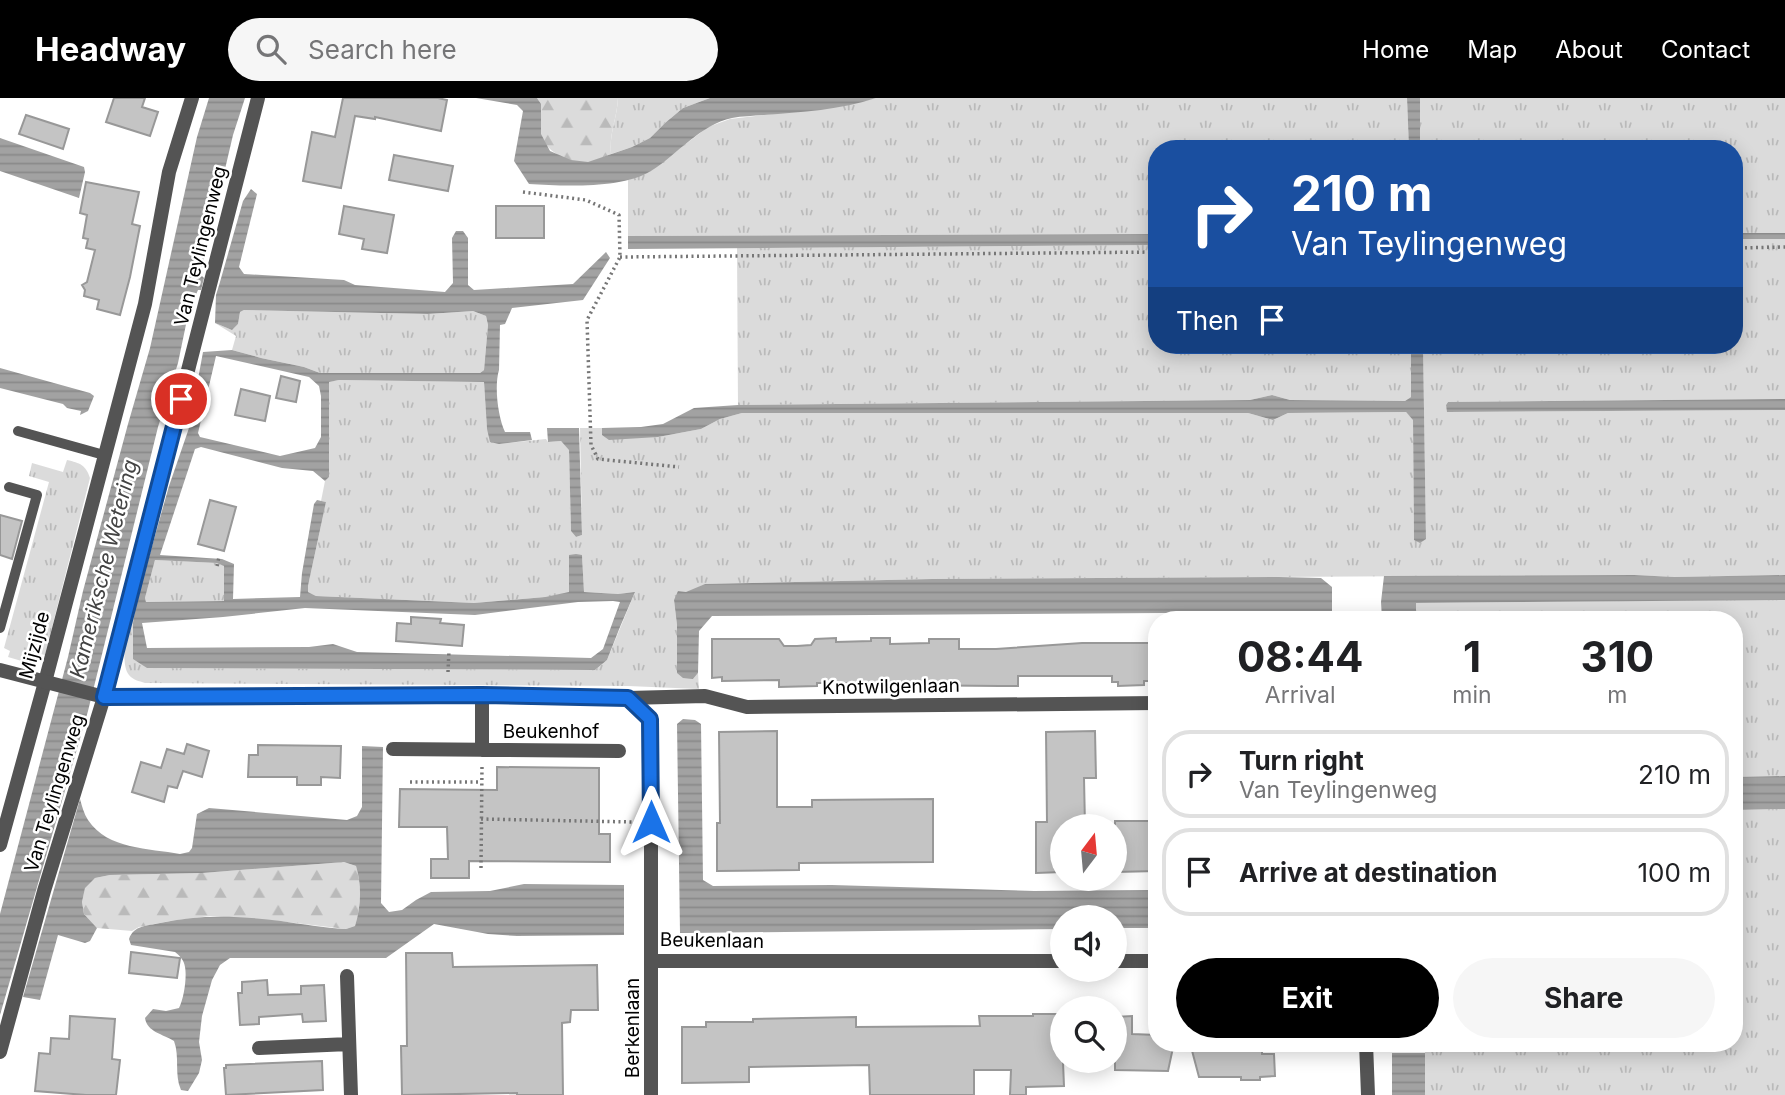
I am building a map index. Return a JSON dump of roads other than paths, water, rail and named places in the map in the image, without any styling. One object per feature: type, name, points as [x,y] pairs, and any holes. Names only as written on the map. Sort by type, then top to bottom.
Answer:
[{"type":"street","name":"Mijzijde","points":[[0,845],[48,682],[104,455],[145,304],[169,172],[192,98]]},
{"type":"street","name":"Van Teylingenweg","points":[[0,1052],[207,298],[258,98]]},
{"type":"street","points":[[0,670],[99,696],[482,695],[628,698]]},
{"type":"street","name":"Beukenhof","points":[[482,695],[482,750]]},
{"type":"street","name":"Knotwilgenlaan","points":[[628,698],[705,696],[747,707],[1148,703]]},
{"type":"street","name":"Beukenlaan","points":[[628,698],[650,719],[651,961],[1050,961]]},
{"type":"street","name":"Beukenhof","points":[[393,749],[619,751]]},
{"type":"street","name":"Berkenlaan","points":[[651,961],[651,1095]]},
{"type":"street","points":[[1127,961],[1148,961]]},
{"type":"street","points":[[348,976],[351,1095]]},
{"type":"street","points":[[258,1048],[349,1044]]},
{"type":"street","points":[[1366,1052],[1368,1095]]},
{"type":"lane","points":[[18,431],[104,455]]},
{"type":"lane","name":"Mijzijde","points":[[0,628],[37,495],[9,487]]},
{"type":"water","name":"Kameriksche Wetering","points":[[209,98],[245,98],[233,135],[203,263],[204,278],[201,290],[198,290],[189,310],[178,363],[158,427],[88,711],[0,1015],[0,914],[83,591],[150,348],[197,137]]},
{"type":"water","points":[[476,98],[537,98],[541,104],[541,134],[550,151],[571,160],[588,162],[650,138],[683,108],[710,98],[876,98],[821,110],[732,118],[710,127],[639,177],[609,184],[575,186],[529,184],[514,161],[523,111],[517,105]]},
{"type":"water","points":[[1407,98],[1420,98],[1420,140],[1409,140]]},
{"type":"water","points":[[0,138],[84,167],[79,198],[0,171]]},
{"type":"water","points":[[251,189],[257,194],[239,267],[244,274],[344,280],[355,285],[445,292],[453,283],[452,238],[456,231],[463,231],[468,238],[468,285],[474,290],[573,284],[606,252],[610,258],[583,300],[512,308],[505,324],[500,325],[497,393],[500,418],[505,432],[530,432],[532,440],[499,444],[490,442],[484,382],[329,382],[329,477],[325,481],[313,471],[282,468],[201,447],[195,449],[160,555],[222,559],[234,564],[233,599],[300,597],[314,504],[317,500],[326,502],[308,586],[308,592],[316,596],[474,603],[545,597],[569,592],[569,555],[582,555],[584,592],[635,592],[607,660],[595,670],[147,668],[133,659],[136,603],[169,486],[189,428],[203,352],[232,350],[320,373],[480,373],[484,370],[488,325],[486,316],[473,311],[428,314],[244,310],[240,312],[238,324],[232,330],[215,323],[216,295],[243,201]],"holes":[[[216,356],[309,377],[319,386],[321,437],[315,448],[280,456],[200,437],[198,433]],[[155,560],[217,563],[224,566],[224,601],[146,602]],[[578,602],[620,602],[603,649],[591,658],[357,652],[333,644],[309,647],[147,648],[142,623],[305,608],[475,615]]]},
{"type":"water","points":[[1743,233],[1785,233],[1785,239],[1743,239]]},
{"type":"water","points":[[1148,234],[1148,245],[628,249],[628,236]]},
{"type":"water","points":[[1411,354],[1423,354],[1426,539],[1420,543],[1414,540],[1413,420],[1406,412],[1288,413],[1273,420],[1248,413],[742,413],[720,419],[701,429],[658,437],[609,440],[602,435],[602,428],[663,424],[694,408],[738,405],[1250,400],[1272,395],[1290,400],[1405,401],[1411,397]]},
{"type":"water","points":[[0,368],[94,396],[88,411],[80,415],[81,411],[67,408],[63,404],[0,388]]},
{"type":"water","points":[[1785,399],[1785,410],[1447,412],[1446,405],[1448,402]]},
{"type":"water","points":[[547,428],[579,428],[582,535],[576,537],[571,531],[569,450],[561,441],[548,442]]},
{"type":"water","points":[[1785,575],[1785,600],[1416,603],[1416,611],[1382,611],[1384,576]]},
{"type":"water","points":[[1321,578],[1332,587],[1332,611],[712,616],[699,631],[698,673],[693,679],[683,678],[677,673],[674,600],[678,591],[686,592],[705,584],[932,579]]},
{"type":"water","points":[[683,719],[695,720],[701,724],[703,880],[713,886],[832,885],[1034,891],[1148,890],[1148,928],[1127,928],[1127,905],[1050,905],[1050,929],[680,933],[677,724]]},
{"type":"water","points":[[362,746],[383,747],[381,903],[389,912],[402,910],[431,892],[490,891],[524,884],[624,885],[624,935],[517,936],[488,934],[434,924],[386,958],[230,958],[220,965],[212,980],[202,1016],[199,1042],[202,1060],[199,1073],[188,1091],[181,1090],[179,1084],[174,1041],[152,1030],[145,1018],[153,1009],[166,1011],[179,1008],[185,982],[184,962],[175,952],[131,945],[131,934],[146,926],[205,917],[251,918],[346,929],[355,926],[359,911],[360,889],[356,866],[344,862],[202,873],[110,875],[95,878],[85,888],[82,902],[84,914],[97,928],[90,941],[85,943],[58,935],[40,1000],[23,997],[80,799],[88,820],[106,837],[130,846],[180,854],[189,852],[192,848],[197,814],[209,808],[347,820],[357,816],[362,807]]},
{"type":"water","points":[[1785,776],[1785,809],[1743,810],[1743,777]]},
{"type":"water","points":[[1392,1053],[1425,1053],[1425,1095],[1392,1095]]}]
